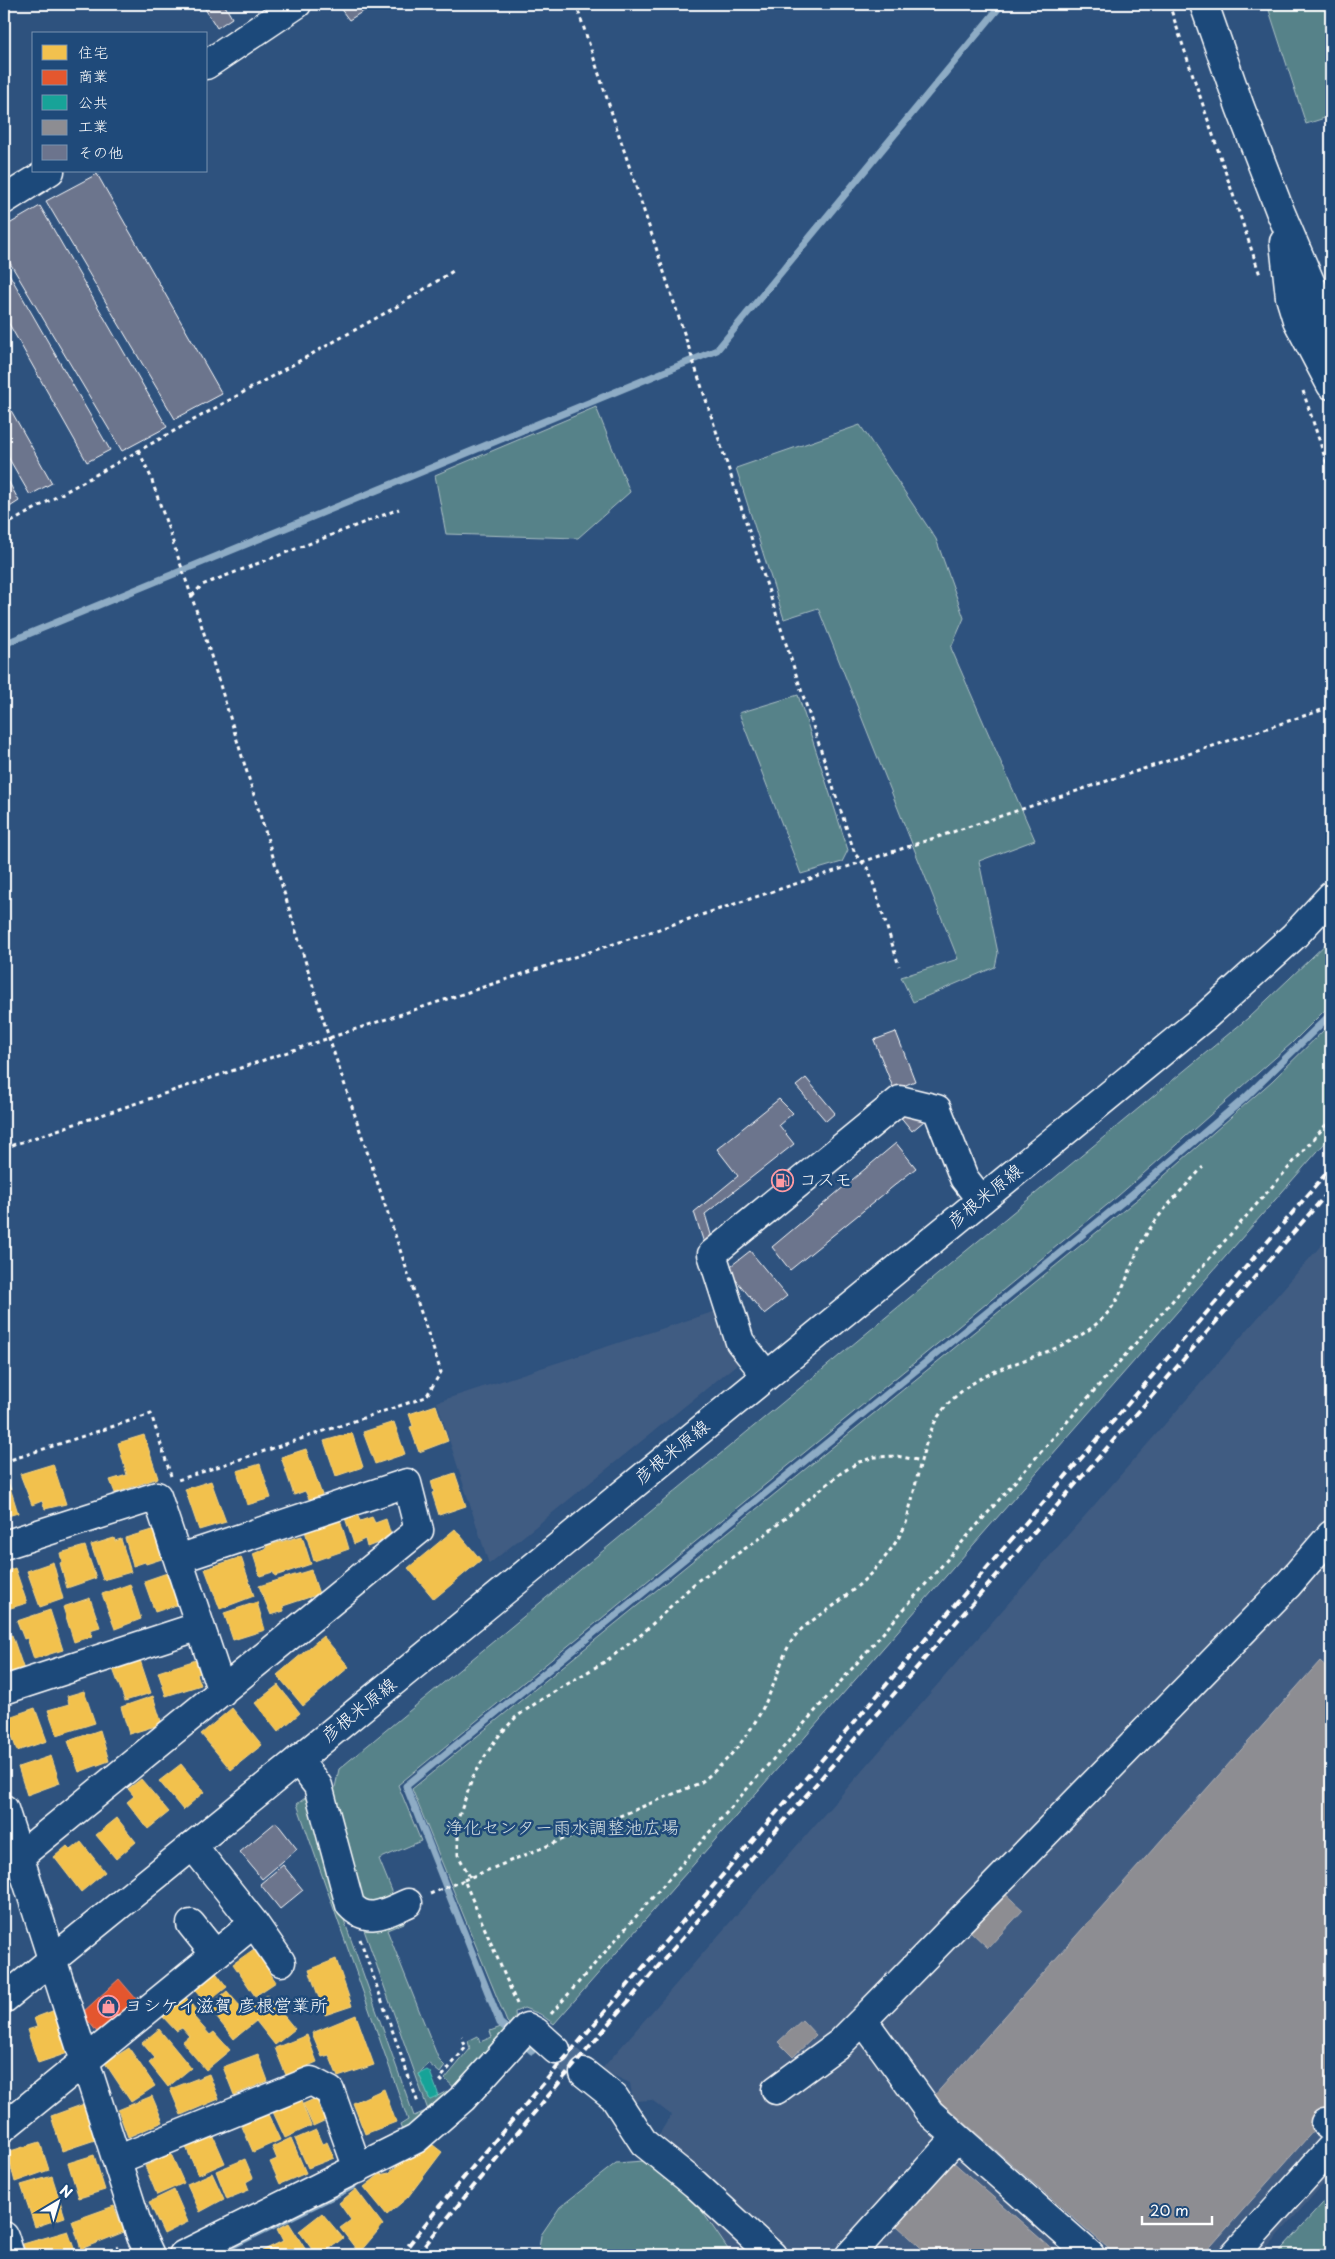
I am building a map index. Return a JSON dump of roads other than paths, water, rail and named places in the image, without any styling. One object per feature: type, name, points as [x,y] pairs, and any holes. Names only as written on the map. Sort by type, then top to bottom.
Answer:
[{"type":"street","points":[[208,64],[297,4]]},
{"type":"street","points":[[1204,4],[1240,107],[1280,211],[1331,331]]},
{"type":"street","points":[[4,200],[48,172]]},
{"type":"street","points":[[1280,211],[1331,285]]},
{"type":"street","points":[[1280,211],[1290,297],[1297,320],[1331,385]]},
{"type":"street","name":"彦根米原線","points":[[4,1999],[1207,1015],[1294,936],[1331,896]]},
{"type":"street","points":[[766,1375],[740,1342],[712,1254],[900,1100],[937,1109],[964,1178],[981,1200]]},
{"type":"street","points":[[20,1856],[419,1530],[407,1483],[178,1559]]},
{"type":"street","points":[[4,1545],[157,1496],[222,1692]]},
{"type":"street","points":[[776,2090],[840,2043],[863,2020],[1287,1586],[1331,1535]]},
{"type":"street","points":[[4,1690],[200,1626]]},
{"type":"street","points":[[298,1760],[318,1786],[350,1905],[356,1912],[374,1917],[408,1903]]},
{"type":"street","points":[[6,1822],[20,1856],[24,1890],[52,1958],[83,2061],[141,2236],[150,2255]]},
{"type":"street","points":[[4,2127],[215,1954],[271,1941],[193,1846]]},
{"type":"street","points":[[191,1924],[215,1954]]},
{"type":"street","points":[[863,2020],[930,2113],[1090,2255]]},
{"type":"street","points":[[183,2255],[416,2139],[463,2098],[528,2023],[556,2050]]},
{"type":"street","points":[[584,2073],[614,2097],[644,2143],[695,2184],[772,2255]]},
{"type":"street","points":[[117,2160],[311,2082],[330,2091],[358,2169]]},
{"type":"street","points":[[1234,2255],[1329,2133]]},
{"type":"street","points":[[850,2255],[957,2137]]},
{"type":"street","points":[[4,2236],[10,2255]]},
{"type":"waterway","points":[[4,644],[717,350],[1002,4]]},
{"type":"waterway","points":[[512,2033],[500,2023],[406,1786],[1131,1195],[1246,1097],[1331,1014]]},
{"type":"waterway","points":[[524,2044],[532,2051]]},
{"type":"waterway","points":[[213,2255],[353,2186]]},
{"type":"tunnel","points":[[556,2050],[584,2073]]},
{"type":"railway","points":[[401,2255],[438,2208],[554,2071],[1331,1168]]},
{"type":"railway","points":[[417,2255],[655,1970],[1331,1189]]},
{"type":"place","name":"コスモ","points":[[783,1180]]},
{"type":"place","name":"ヨシケイ滋賀 彦根営業所","points":[[109,2006]]},
{"type":"park label","name":"浄化センター雨水調整池広場","points":[[562,1828]]}]
